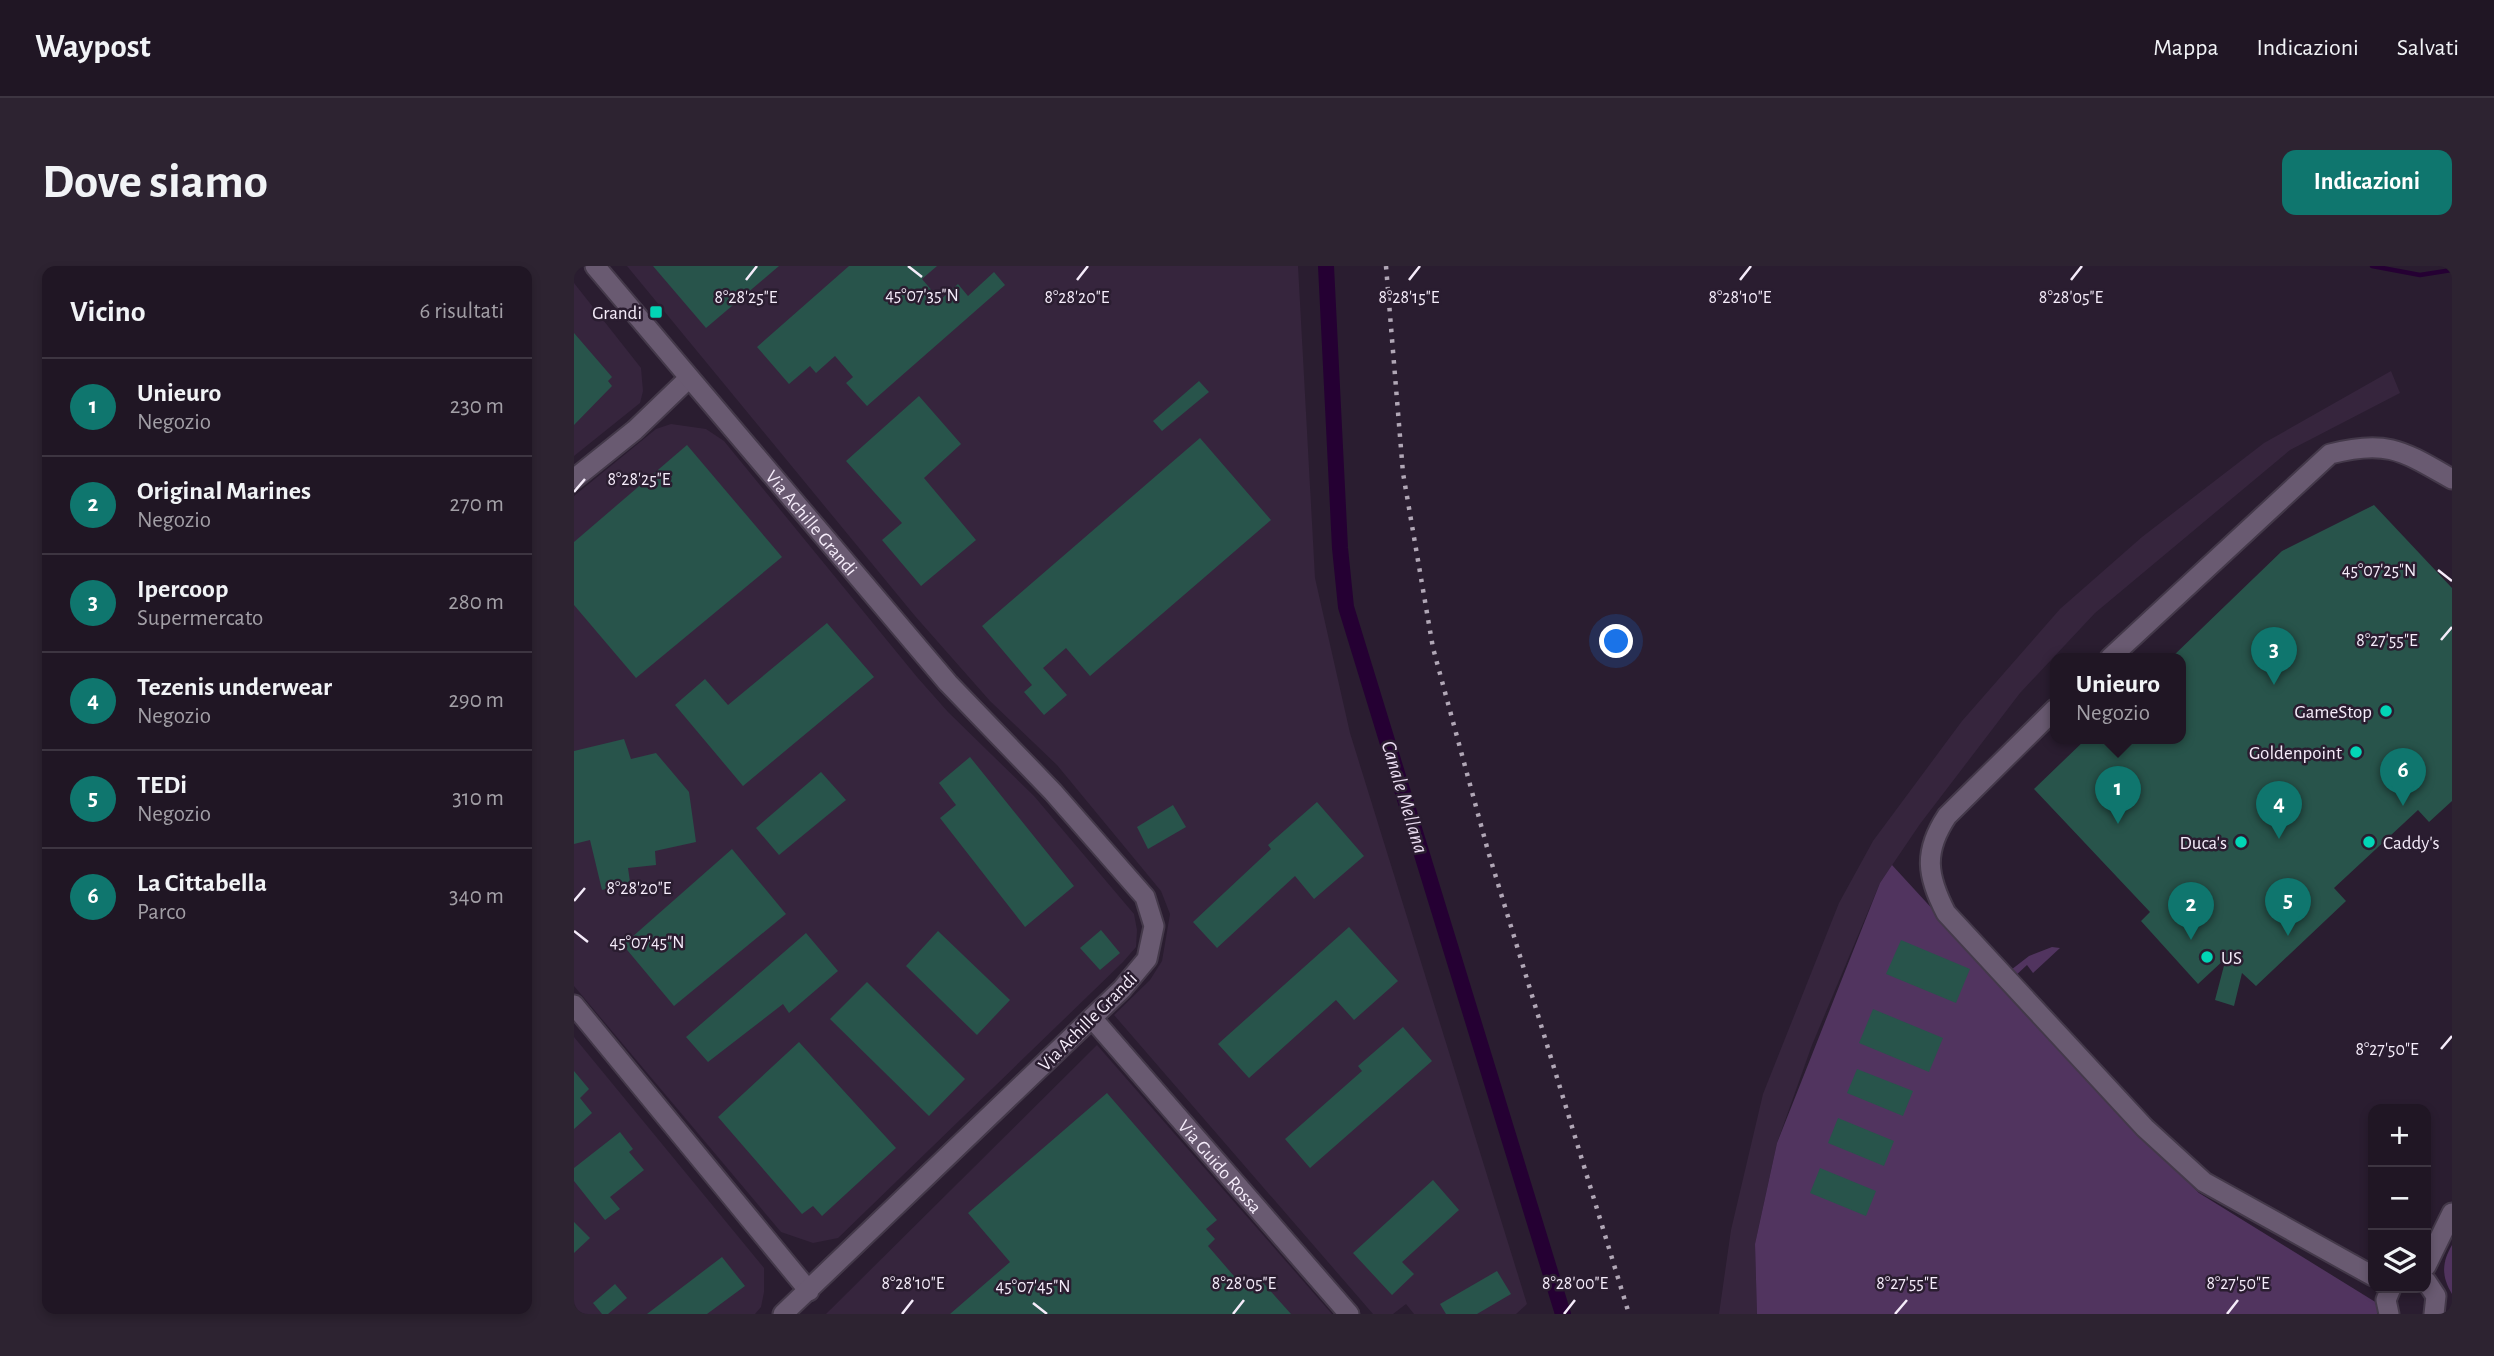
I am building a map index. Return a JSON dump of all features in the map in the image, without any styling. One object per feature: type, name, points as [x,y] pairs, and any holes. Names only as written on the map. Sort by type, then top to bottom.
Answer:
[{"type":"street","name":"Via Achille Grandi","points":[[595,266],[948,683],[1053,792],[1145,897],[1154,926],[1147,959],[1092,1018],[783,1314]]},
{"type":"street","points":[[574,479],[635,430],[688,379]]},
{"type":"street","points":[[2115,653],[2330,454],[2357,447],[2383,445],[2452,479]]},
{"type":"street","points":[[2050,714],[1947,816],[1934,836],[1931,870],[1934,889],[1946,913],[2145,1129],[2204,1182],[2368,1273]]},
{"type":"street","points":[[574,1005],[809,1291]]},
{"type":"street","name":"Via Guido Rossa","points":[[1092,1018],[1349,1314]]},
{"type":"street","points":[[2431,1256],[2452,1213]]},
{"type":"street","points":[[2431,1288],[2436,1296],[2437,1313]]},
{"type":"street","points":[[2389,1293],[2386,1300],[2389,1314]]},
{"type":"shaded area","points":[[627,266],[1298,266],[1315,578],[1350,733],[1527,1304],[1516,1314],[1414,1314],[1406,1304],[1393,1314],[1373,1314],[1114,1015],[1150,980],[1162,961],[1170,914],[1161,891],[1057,765],[990,701],[915,616]]},
{"type":"shaded area","points":[[574,283],[641,368],[643,391],[640,403],[574,456]]},
{"type":"shaded area","points":[[2391,371],[2400,393],[2290,450],[2095,613],[2058,653],[2050,653],[2050,661],[2020,693],[1920,824],[1880,883],[1812,1045],[1777,1143],[1755,1244],[1757,1314],[1719,1314],[1731,1230],[1763,1094],[1839,903],[1873,841],[1962,721],[2060,609],[2142,537],[2264,443]]},
{"type":"shaded area","points":[[671,424],[706,429],[724,441],[917,677],[948,712],[1034,796],[1134,914],[1137,930],[1136,947],[1123,962],[838,1238],[813,1243],[781,1232],[574,986],[574,496],[656,429]]},
{"type":"shaded area","points":[[1892,865],[2139,1134],[2199,1193],[2377,1303],[2377,1314],[1757,1314],[1755,1244],[1777,1143],[1880,883]]},
{"type":"shaded area","points":[[2052,947],[2060,948],[2033,973],[2027,965],[2013,978],[2007,973],[2029,956]]},
{"type":"shaded area","points":[[574,1037],[764,1268],[764,1292],[761,1307],[755,1314],[574,1314]]},
{"type":"shaded area","points":[[1097,1045],[1332,1314],[826,1314]]},
{"type":"shaded area","points":[[2452,1245],[2452,1294],[2444,1269]]},
{"type":"building","points":[[653,266],[779,266],[706,328]]},
{"type":"building","points":[[849,266],[937,266],[922,279],[940,300],[958,284],[968,296],[994,272],[1005,285],[867,406],[846,383],[853,377],[835,356],[816,373],[810,366],[789,384],[757,347]]},
{"type":"building","points":[[574,333],[612,377],[608,381],[612,386],[574,425]]},
{"type":"building","points":[[1199,381],[1209,392],[1162,431],[1153,421]]},
{"type":"building","points":[[919,396],[961,444],[924,478],[976,540],[921,586],[882,540],[902,523],[846,461]]},
{"type":"building","points":[[1200,438],[1271,520],[1090,676],[1066,648],[1043,668],[1067,695],[1044,715],[1024,692],[1032,685],[982,626]]},
{"type":"building","points":[[687,445],[782,557],[636,678],[574,605],[574,542]]},
{"type":"building","points":[[2374,505],[2452,588],[2452,801],[2429,822],[2418,810],[2334,888],[2346,901],[2256,986],[2242,973],[2234,1006],[2215,1000],[2226,958],[2198,984],[2141,921],[2150,912],[2034,789],[2081,744],[2186,744],[2186,653],[2176,653],[2282,551]]},
{"type":"building","points":[[827,623],[874,677],[743,786],[675,705],[705,679],[728,705]]},
{"type":"building","points":[[624,739],[631,759],[656,753],[689,792],[696,842],[655,851],[656,865],[628,868],[630,882],[602,890],[590,840],[574,844],[574,751]]},
{"type":"building","points":[[970,757],[1074,886],[1025,927],[940,818],[956,805],[939,783]]},
{"type":"building","points":[[821,772],[846,800],[779,855],[756,828]]},
{"type":"building","points":[[1317,802],[1364,856],[1314,899],[1295,876],[1217,948],[1193,922],[1271,849],[1268,845]]},
{"type":"building","points":[[1173,805],[1186,827],[1148,849],[1137,827]]},
{"type":"building","points":[[732,849],[786,914],[674,1006],[623,945]]},
{"type":"building","points":[[1349,927],[1398,981],[1354,1020],[1336,1000],[1249,1078],[1218,1044]]},
{"type":"building","points":[[1101,930],[1120,953],[1100,970],[1080,948]]},
{"type":"building","points":[[938,931],[1010,1000],[977,1035],[906,966]]},
{"type":"building","points":[[806,933],[838,971],[789,1013],[783,1004],[708,1062],[686,1037]]},
{"type":"building","points":[[1901,940],[1970,969],[1956,1003],[1886,974]]},
{"type":"building","points":[[867,982],[965,1079],[929,1116],[830,1019]]},
{"type":"building","points":[[1873,1009],[1943,1038],[1929,1072],[1859,1043]]},
{"type":"building","points":[[1403,1027],[1432,1061],[1310,1168],[1285,1139],[1362,1071],[1358,1066]]},
{"type":"building","points":[[799,1042],[896,1148],[822,1216],[813,1206],[802,1214],[718,1117]]},
{"type":"building","points":[[1857,1069],[1913,1091],[1903,1116],[1847,1093]]},
{"type":"building","points":[[574,1071],[589,1089],[580,1098],[592,1113],[574,1129]]},
{"type":"building","points":[[1107,1093],[1217,1220],[1206,1229],[1215,1239],[1208,1246],[1246,1290],[1259,1278],[1291,1314],[950,1314],[1010,1262],[968,1213]]},
{"type":"building","points":[[1838,1118],[1894,1141],[1884,1166],[1828,1143]]},
{"type":"building","points":[[620,1132],[633,1149],[629,1152],[644,1170],[610,1197],[620,1209],[605,1220],[574,1181],[574,1168]]},
{"type":"building","points":[[1820,1168],[1876,1191],[1866,1216],[1810,1193]]},
{"type":"building","points":[[1433,1180],[1459,1210],[1402,1262],[1414,1274],[1392,1295],[1353,1253]]},
{"type":"building","points":[[574,1222],[590,1238],[574,1253]]},
{"type":"building","points":[[722,1257],[745,1286],[707,1314],[647,1314]]},
{"type":"building","points":[[1497,1271],[1511,1294],[1477,1314],[1446,1314],[1440,1304]]},
{"type":"building","points":[[615,1284],[627,1298],[608,1314],[602,1314],[593,1303]]},
{"type":"waterway","name":"Canale Mellana","points":[[1326,266],[1340,548],[1346,607],[1563,1314]]},
{"type":"waterway","points":[[2372,266],[2420,275],[2452,270]]},
{"type":"railway","points":[[1386,266],[1403,473],[1433,648],[1488,851],[1629,1314]]},
{"type":"place","name":"Grandi","points":[[656,312]]},
{"type":"place","name":"Ipercoop","points":[[2274,685]]},
{"type":"place","name":"GameStop","points":[[2386,711]]},
{"type":"place","name":"Goldenpoint","points":[[2356,752]]},
{"type":"place","name":"La Cittabella","points":[[2403,806]]},
{"type":"place","name":"Unieuro","points":[[2118,824]]},
{"type":"place","name":"Tezenis underwear","points":[[2279,839]]},
{"type":"place","name":"Duca's","points":[[2241,842]]},
{"type":"place","name":"Caddy's","points":[[2369,842]]},
{"type":"place","name":"TEDi","points":[[2288,936]]},
{"type":"place","name":"Original Marines","points":[[2191,940]]},
{"type":"place","name":"US","points":[[2207,957]]}]
